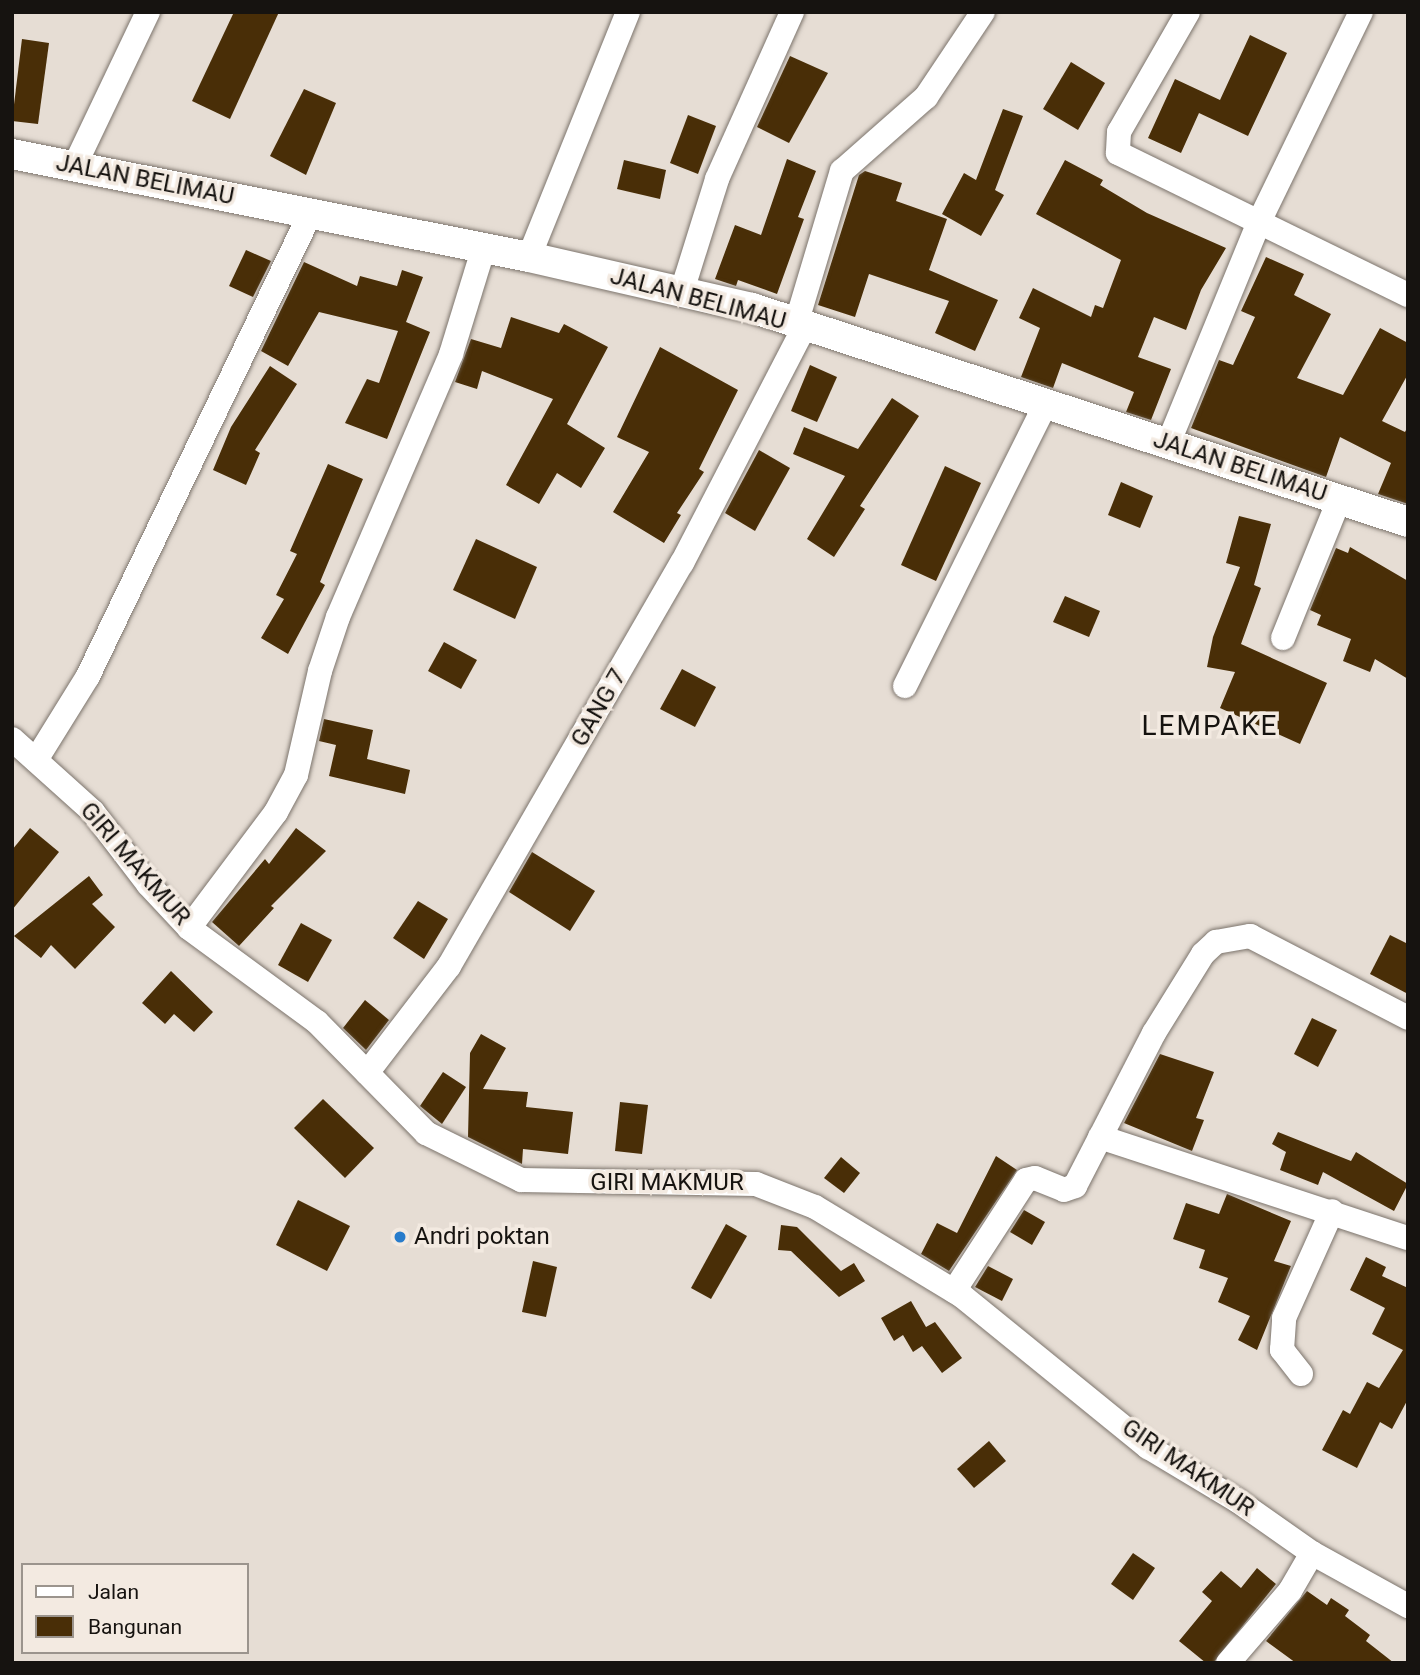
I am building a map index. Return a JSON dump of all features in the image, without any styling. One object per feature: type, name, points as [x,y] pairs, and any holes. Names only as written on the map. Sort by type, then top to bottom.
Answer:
[{"type":"street","points":[[74,167],[148,12]]},
{"type":"street","points":[[528,257],[628,12]]},
{"type":"street","points":[[682,292],[717,179],[792,12]]},
{"type":"street","name":"GANG 7","points":[[367,1073],[449,966],[682,563],[800,326],[842,171],[926,97],[983,12]]},
{"type":"street","points":[[1188,12],[1119,132],[1118,153],[1408,295]]},
{"type":"street","points":[[1168,443],[1259,222],[1361,12]]},
{"type":"street","name":"JALAN BELIMAU","points":[[12,154],[311,212],[682,292],[800,326],[1408,522]]},
{"type":"street","points":[[36,760],[88,676],[311,212]]},
{"type":"street","points":[[189,928],[276,812],[296,775],[320,671],[338,617],[451,354],[483,250]]},
{"type":"street","points":[[905,686],[1045,405]]},
{"type":"street","points":[[1283,638],[1339,500]]},
{"type":"street","name":"GIRI MAKMUR","points":[[12,739],[93,812],[148,884],[189,928],[295,1004],[426,1133],[499,1173],[546,1183],[732,1181],[774,1188],[855,1229],[954,1291],[1148,1447],[1238,1501],[1312,1553],[1408,1606]]},
{"type":"street","points":[[954,1291],[1026,1180],[1035,1178],[1070,1189],[1154,1033],[1203,954],[1216,942],[1250,936],[1408,1018]]},
{"type":"street","points":[[1100,1137],[1408,1238]]},
{"type":"street","points":[[1301,1374],[1282,1350],[1284,1318],[1332,1211]]},
{"type":"street","points":[[1228,1663],[1290,1591],[1312,1553]]},
{"type":"building","points":[[234,12],[279,12],[230,119],[192,101]]},
{"type":"building","points":[[1250,35],[1287,53],[1248,136],[1199,113],[1181,153],[1148,138],[1175,79],[1220,100]]},
{"type":"building","points":[[22,39],[49,43],[38,124],[12,121]]},
{"type":"building","points":[[790,56],[828,73],[789,143],[757,127]]},
{"type":"building","points":[[1071,62],[1105,83],[1078,130],[1043,109]]},
{"type":"building","points":[[304,89],[336,103],[306,175],[270,156]]},
{"type":"building","points":[[1003,109],[1023,116],[995,190],[1004,195],[981,236],[942,214],[964,173],[976,180]]},
{"type":"building","points":[[688,115],[716,126],[698,174],[670,163]]},
{"type":"building","points":[[787,159],[816,171],[798,217],[804,219],[777,294],[738,280],[736,286],[715,279],[735,225],[761,235]]},
{"type":"building","points":[[624,160],[666,170],[660,199],[617,189]]},
{"type":"building","points":[[1065,160],[1103,180],[1100,185],[1147,213],[1226,248],[1201,290],[1186,330],[1154,317],[1138,357],[1171,369],[1151,420],[1126,412],[1134,392],[1062,363],[1053,388],[1021,377],[1040,328],[1019,318],[1033,288],[1091,317],[1095,305],[1103,308],[1121,260],[1036,214]]},
{"type":"building","points":[[865,171],[902,183],[896,201],[947,219],[929,270],[998,300],[975,351],[935,333],[949,301],[869,274],[855,317],[818,305],[859,175]]},
{"type":"building","points":[[246,250],[271,261],[253,297],[229,286]]},
{"type":"building","points":[[1266,257],[1304,274],[1294,295],[1331,314],[1297,378],[1343,395],[1380,328],[1408,343],[1408,374],[1382,421],[1405,432],[1408,426],[1408,504],[1378,494],[1391,463],[1340,437],[1326,477],[1191,428],[1219,360],[1233,365],[1255,317],[1241,311]]},
{"type":"building","points":[[304,262],[357,286],[360,276],[397,286],[402,270],[423,277],[406,322],[430,332],[387,439],[345,423],[367,379],[379,383],[398,331],[319,312],[288,366],[261,351]]},
{"type":"building","points":[[511,317],[559,333],[564,324],[608,347],[567,424],[605,448],[581,488],[557,473],[539,504],[506,485],[553,399],[482,371],[477,389],[455,382],[471,339],[501,348]]},
{"type":"building","points":[[660,347],[738,390],[699,469],[704,472],[677,513],[681,515],[664,543],[613,512],[649,452],[617,437]]},
{"type":"building","points":[[810,365],[837,377],[817,422],[791,411]]},
{"type":"building","points":[[270,366],[297,384],[255,450],[260,453],[246,485],[213,470],[231,427]]},
{"type":"building","points":[[892,398],[919,416],[860,506],[865,509],[834,557],[807,539],[845,476],[793,454],[804,427],[858,449]]},
{"type":"building","points":[[759,450],[790,468],[755,531],[725,513]]},
{"type":"building","points":[[328,464],[363,479],[320,582],[325,585],[288,654],[261,638],[284,599],[276,595],[297,554],[290,551]]},
{"type":"building","points":[[945,466],[981,483],[936,581],[901,565]]},
{"type":"building","points":[[1121,482],[1153,496],[1140,528],[1108,515]]},
{"type":"building","points":[[1239,516],[1271,524],[1254,585],[1261,588],[1241,644],[1327,683],[1300,744],[1220,708],[1235,672],[1207,667],[1213,637],[1240,567],[1226,563]]},
{"type":"building","points":[[476,539],[537,567],[515,619],[453,590]]},
{"type":"building","points":[[1350,547],[1408,581],[1408,679],[1375,659],[1370,672],[1343,661],[1351,639],[1317,625],[1321,615],[1310,610],[1336,548],[1348,553]]},
{"type":"building","points":[[1065,596],[1100,611],[1089,637],[1053,622]]},
{"type":"building","points":[[444,642],[477,660],[461,689],[428,671]]},
{"type":"building","points":[[682,669],[716,687],[695,727],[660,709]]},
{"type":"building","points":[[324,719],[373,730],[367,759],[410,770],[405,794],[329,776],[336,745],[319,741]]},
{"type":"building","points":[[30,828],[59,852],[12,910],[12,850]]},
{"type":"building","points":[[296,828],[326,851],[271,906],[274,908],[239,946],[212,922],[265,859],[269,864]]},
{"type":"building","points":[[532,852],[595,891],[570,931],[509,892]]},
{"type":"building","points":[[89,876],[103,895],[92,904],[115,927],[75,969],[51,945],[41,958],[14,936]]},
{"type":"building","points":[[418,901],[448,919],[424,959],[393,938]]},
{"type":"building","points":[[301,923],[332,940],[308,982],[278,965]]},
{"type":"building","points":[[1390,935],[1408,944],[1408,994],[1370,974]]},
{"type":"building","points":[[171,971],[213,1012],[194,1032],[174,1014],[165,1024],[142,1003]]},
{"type":"building","points":[[365,1000],[389,1020],[366,1050],[343,1028]]},
{"type":"building","points":[[1312,1018],[1337,1030],[1318,1067],[1294,1054]]},
{"type":"building","points":[[481,1034],[506,1048],[483,1089],[528,1092],[526,1107],[573,1112],[568,1154],[523,1149],[522,1164],[468,1137],[470,1053]]},
{"type":"building","points":[[1160,1054],[1214,1072],[1196,1118],[1204,1120],[1192,1151],[1124,1123]]},
{"type":"building","points":[[443,1072],[466,1087],[442,1124],[420,1106]]},
{"type":"building","points":[[323,1099],[374,1148],[345,1178],[294,1128]]},
{"type":"building","points":[[620,1102],[648,1105],[642,1154],[615,1151]]},
{"type":"building","points":[[1278,1132],[1351,1161],[1356,1152],[1408,1184],[1394,1211],[1323,1172],[1318,1185],[1280,1170],[1286,1152],[1272,1144]]},
{"type":"building","points":[[996,1156],[1017,1170],[949,1271],[921,1254],[937,1223],[957,1233]]},
{"type":"building","points":[[841,1157],[860,1173],[844,1193],[824,1178]]},
{"type":"building","points":[[1227,1194],[1291,1221],[1274,1261],[1291,1266],[1257,1350],[1238,1340],[1250,1316],[1218,1302],[1228,1278],[1199,1268],[1205,1250],[1173,1239],[1186,1203],[1219,1214]]},
{"type":"building","points":[[298,1200],[350,1226],[327,1271],[276,1245]]},
{"type":"building","points":[[1024,1210],[1045,1222],[1032,1245],[1010,1232]]},
{"type":"building","points":[[726,1224],[747,1236],[711,1299],[691,1288]]},
{"type":"building","points":[[781,1225],[797,1227],[841,1271],[854,1263],[865,1281],[839,1297],[791,1251],[778,1250]]},
{"type":"building","points":[[1366,1257],[1386,1267],[1382,1276],[1408,1288],[1408,1399],[1392,1429],[1380,1422],[1357,1468],[1322,1450],[1343,1410],[1350,1414],[1367,1382],[1379,1388],[1403,1350],[1372,1334],[1385,1308],[1350,1290]]},
{"type":"building","points":[[533,1261],[557,1267],[546,1317],[522,1312]]},
{"type":"building","points":[[988,1266],[1013,1279],[1002,1301],[975,1287]]},
{"type":"building","points":[[911,1301],[926,1327],[935,1322],[962,1358],[942,1373],[922,1346],[913,1352],[903,1335],[894,1341],[881,1318]]},
{"type":"building","points":[[989,1441],[1006,1461],[974,1488],[957,1469]]},
{"type":"building","points":[[1133,1553],[1155,1568],[1133,1600],[1111,1584]]},
{"type":"building","points":[[1257,1568],[1276,1584],[1213,1663],[1206,1663],[1179,1641],[1212,1601],[1202,1592],[1221,1571],[1241,1588]]},
{"type":"building","points":[[1307,1591],[1327,1605],[1331,1598],[1349,1610],[1345,1616],[1370,1635],[1366,1641],[1394,1663],[1296,1663],[1266,1641]]},
{"type":"place","name":"Andri poktan","points":[[400,1237]]},
{"type":"district","name":"LEMPAKE","points":[[1210,726]]}]
